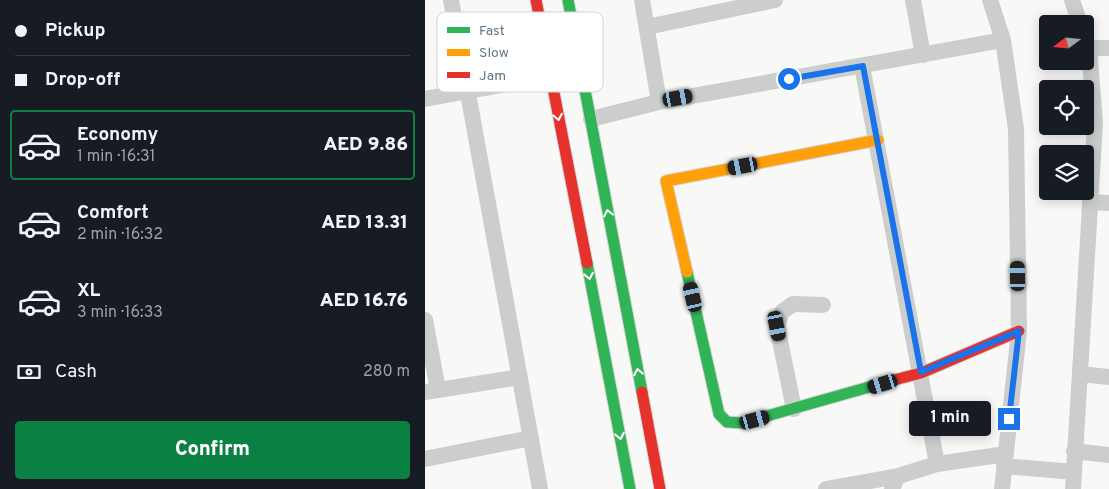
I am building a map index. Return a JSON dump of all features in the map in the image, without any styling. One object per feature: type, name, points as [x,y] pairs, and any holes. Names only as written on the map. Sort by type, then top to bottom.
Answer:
[{"type":"street","points":[[642,0],[659,102]]},
{"type":"street","points":[[647,27],[713,6],[775,0]]},
{"type":"street","points":[[913,0],[923,55]]},
{"type":"street","points":[[990,0],[1003,40],[1016,129],[1019,331],[1001,489]]},
{"type":"street","points":[[1072,0],[1077,15]]},
{"type":"street","points":[[591,119],[659,102],[1003,40]]},
{"type":"street","points":[[1094,45],[1109,48]]},
{"type":"street","points":[[863,66],[937,464]]},
{"type":"street","points":[[1073,489],[1090,202],[1102,123],[1092,70]]},
{"type":"street","points":[[425,99],[459,92]]},
{"type":"street","points":[[469,92],[540,489]]},
{"type":"street","points":[[554,92],[630,489]]},
{"type":"street","points":[[586,92],[660,489]]},
{"type":"street","points":[[878,140],[666,181],[719,414],[727,422],[742,423],[794,409],[921,372],[1019,331]]},
{"type":"street","points":[[1090,202],[1109,203]]},
{"type":"street","points":[[794,409],[777,326],[782,312],[793,304],[823,305]]},
{"type":"street","points":[[425,320],[431,391],[520,377]]},
{"type":"street","points":[[1080,374],[1109,377]]},
{"type":"street","points":[[425,459],[531,438]]},
{"type":"street","points":[[1074,451],[1109,455]]},
{"type":"street","points":[[826,489],[895,483],[937,464],[1005,460],[1074,472]]},
{"type":"traffic: fast","points":[[568,0],[570,12]]},
{"type":"traffic: fast","points":[[585,92],[642,392]]},
{"type":"traffic: fast","points":[[587,263],[630,489]]},
{"type":"traffic: fast","points":[[687,272],[719,414],[727,422],[742,423],[894,380]]},
{"type":"traffic: slow","points":[[687,272],[666,181],[878,140]]},
{"type":"traffic: jam","points":[[536,0],[538,12]]},
{"type":"traffic: jam","points":[[554,92],[587,263]]},
{"type":"traffic: jam","points":[[894,380],[921,373],[1019,331]]},
{"type":"traffic: jam","points":[[642,392],[660,489]]},
{"type":"route","points":[[789,79],[863,66],[921,372],[1019,331],[1009,419]]}]
